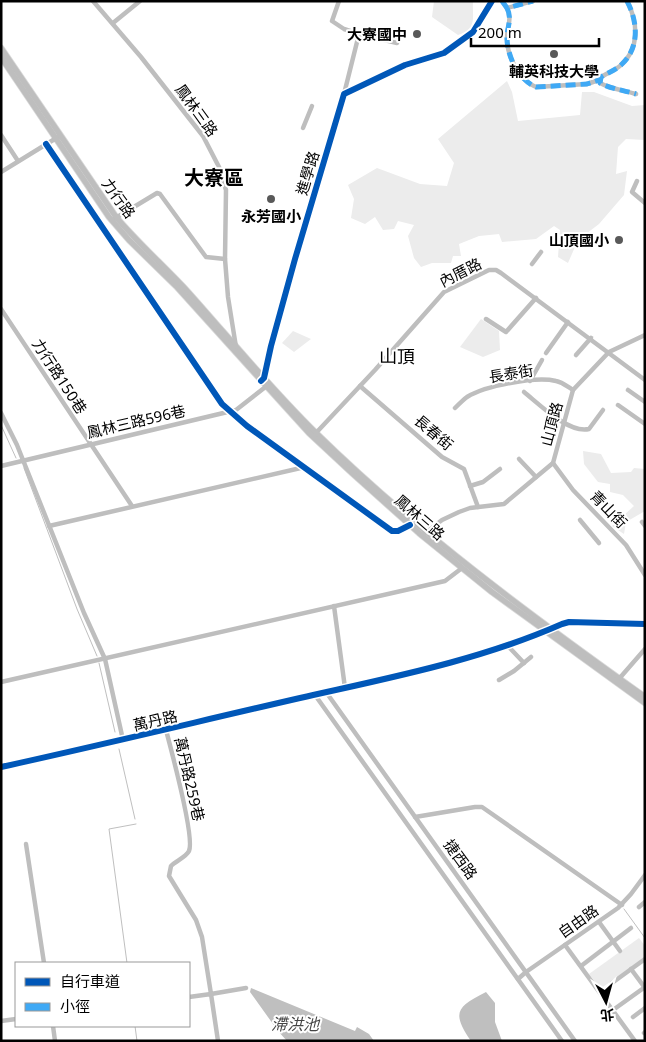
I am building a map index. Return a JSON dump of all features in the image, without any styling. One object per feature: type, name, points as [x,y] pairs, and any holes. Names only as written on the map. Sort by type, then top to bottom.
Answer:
[{"type":"main road","name":"力行路","points":[[1,48],[58,137]]},
{"type":"main road","name":"力行路","points":[[1,57],[114,218],[179,283],[235,348]]},
{"type":"main road","name":"鳳林三路","points":[[235,348],[262,380],[314,435],[410,525],[496,588],[548,630]]},
{"type":"main road","name":"鳳林三路","points":[[314,435],[462,568],[617,680]]},
{"type":"main road","points":[[617,680],[645,697]]},
{"type":"main road","points":[[617,680],[645,703]]},
{"type":"street","name":"鳳林三路","points":[[93,1],[113,23],[203,136],[219,167],[226,190],[225,259],[235,348]]},
{"type":"street","points":[[113,23],[140,1]]},
{"type":"street","points":[[339,1],[332,21],[344,29],[397,43]]},
{"type":"street","points":[[344,94],[405,65],[444,53],[472,32],[492,1]]},
{"type":"street","points":[[502,1],[507,8],[510,18],[507,36],[512,58],[521,77],[530,85],[536,87],[587,84],[599,80],[600,77],[621,65],[630,53],[636,40],[632,11],[627,1]]},
{"type":"street","points":[[507,8],[533,1]]},
{"type":"street","name":"進學路","points":[[262,380],[295,259],[344,94],[359,34]]},
{"type":"street","points":[[599,80],[600,83],[610,89],[620,89],[636,94]]},
{"type":"street","points":[[303,128],[312,106]]},
{"type":"street","points":[[1,135],[18,161]]},
{"type":"street","points":[[1,172],[58,137]]},
{"type":"street","points":[[46,144],[222,404],[247,426],[392,531],[398,531],[410,525]]},
{"type":"street","points":[[636,181],[632,192],[645,203]]},
{"type":"street","points":[[114,218],[157,193],[160,194],[206,257],[208,259],[225,259]]},
{"type":"street","points":[[532,264],[541,252]]},
{"type":"street","name":"內厝路","points":[[314,435],[436,300],[447,290],[489,270],[496,270],[536,298],[645,380]]},
{"type":"street","points":[[486,319],[506,332],[536,298]]},
{"type":"street","name":"力行路150巷","points":[[1,310],[132,506]]},
{"type":"street","points":[[546,353],[568,322]]},
{"type":"street","name":"山頂路","points":[[424,534],[442,520],[464,510],[504,504],[553,463],[574,390],[609,352],[645,335]]},
{"type":"street","points":[[576,355],[591,338]]},
{"type":"street","points":[[530,381],[542,360]]},
{"type":"street","name":"長泰街","points":[[455,408],[467,397],[493,386],[554,380],[574,390]]},
{"type":"street","name":"鳳林三路596巷","points":[[1,466],[230,412],[236,410],[268,386]]},
{"type":"street","name":"長春街","points":[[360,386],[442,457],[464,469],[478,507]]},
{"type":"street","points":[[628,390],[645,402]]},
{"type":"street","points":[[524,392],[564,423],[577,428],[587,430],[603,410]]},
{"type":"street","points":[[618,405],[645,424]]},
{"type":"street","points":[[1,412],[24,461],[84,613],[105,659],[123,740]]},
{"type":"street","points":[[519,460],[536,477]]},
{"type":"street","name":"青山街","points":[[553,463],[573,490],[618,536],[645,575]]},
{"type":"street","points":[[49,526],[305,467]]},
{"type":"street","points":[[470,486],[483,482],[500,469]]},
{"type":"street","points":[[580,520],[599,543]]},
{"type":"street","points":[[1,675],[2,682],[445,581],[462,568]]},
{"type":"street","points":[[334,606],[346,688]]},
{"type":"street","points":[[326,692],[456,662],[569,622],[645,624]]},
{"type":"street","points":[[507,645],[524,663]]},
{"type":"street","points":[[617,680],[645,649]]},
{"type":"street","points":[[499,680],[531,657]]},
{"type":"street","name":"萬丹路","points":[[1,767],[326,692]]},
{"type":"street","name":"捷西路","points":[[326,692],[575,1041]]},
{"type":"street","name":"捷西路","points":[[315,695],[562,1041]]},
{"type":"street","name":"萬丹路259巷","points":[[166,730],[187,813],[190,850],[172,866],[169,876],[196,920],[202,938],[211,994]]},
{"type":"street","points":[[415,816],[482,807],[622,905]]},
{"type":"street","points":[[26,844],[44,962]]},
{"type":"street","name":"自由路","points":[[518,979],[622,905],[645,874]]},
{"type":"street","points":[[639,907],[645,902]]},
{"type":"street","points":[[599,922],[620,951]]},
{"type":"street","points":[[581,966],[631,928]]},
{"type":"street","points":[[565,945],[634,1041]]},
{"type":"street","points":[[612,983],[645,959]]},
{"type":"street","points":[[613,1010],[645,988],[631,969]]},
{"type":"street","points":[[190,997],[246,988]]},
{"type":"street","points":[[211,994],[218,1041]]},
{"type":"street","points":[[633,1017],[645,1008]]},
{"type":"street","points":[[1,1021],[15,1019]]},
{"type":"street","points":[[53,1027],[55,1041]]},
{"type":"shaded area","points":[[434,1],[473,1],[473,22],[469,29],[458,35],[432,17]]},
{"type":"shaded area","points":[[507,81],[512,92],[518,121],[580,115],[582,92],[594,92],[632,106],[645,105],[645,140],[626,139],[618,147],[616,174],[627,171],[624,195],[599,224],[578,240],[568,263],[558,257],[560,230],[554,226],[536,239],[502,242],[499,234],[479,236],[459,244],[461,256],[453,256],[451,263],[432,263],[421,267],[414,258],[408,236],[414,225],[398,221],[394,229],[383,230],[375,217],[365,224],[351,218],[354,199],[348,185],[377,168],[420,184],[447,186],[454,163],[438,139]]},
{"type":"shaded area","points":[[481,319],[499,331],[500,350],[483,357],[460,347]]},
{"type":"shaded area","points":[[293,331],[311,339],[294,352],[282,343]]},
{"type":"shaded area","points":[[583,451],[601,454],[611,473],[631,472],[634,468],[645,469],[645,511],[626,522],[624,534],[612,526],[634,506],[623,495],[610,492],[610,484],[598,482],[584,464]]},
{"type":"shaded area","points":[[639,938],[645,946],[645,957],[600,989],[589,974]]},
{"type":"water","name":"滯洪池","points":[[251,988],[355,1031],[357,1027],[369,1034],[374,1041],[287,1041],[250,992]]},
{"type":"water","points":[[486,992],[495,1003],[495,1022],[502,1041],[471,1041],[459,1017],[463,1006]]},
{"type":"waterway","points":[[1,425],[16,458]]},
{"type":"waterway","points":[[24,468],[77,609],[97,656]]},
{"type":"waterway","points":[[99,663],[115,732]]},
{"type":"waterway","points":[[119,749],[135,819]]},
{"type":"waterway","points":[[127,962],[109,829],[136,824]]},
{"type":"waterway","points":[[624,909],[645,938]]},
{"type":"waterway","points":[[135,1027],[137,1041]]},
{"type":"marked path","points":[[502,1],[507,8],[533,1]]},
{"type":"marked path","points":[[627,1],[635,26],[632,51],[619,67],[601,77],[600,83],[636,94]]},
{"type":"marked path","points":[[507,8],[509,18],[507,42],[511,58],[514,66],[530,84],[536,87],[587,84],[599,80]]},
{"type":"cycle path","points":[[261,381],[264,378],[295,259],[344,94],[405,65],[444,53],[473,32],[492,1]]},
{"type":"cycle path","points":[[46,144],[222,404],[247,426],[392,531],[398,531],[410,525]]},
{"type":"cycle path","points":[[1,767],[399,676],[498,648],[569,622],[645,624]]},
{"type":"place","name":"大寮國中","points":[[417,34]]},
{"type":"place","name":"輔英科技大學","points":[[554,54]]},
{"type":"place","name":"永芳國小","points":[[271,199]]},
{"type":"place","name":"山頂國小","points":[[619,240]]},
{"type":"district","name":"大寮區","points":[[214,177]]},
{"type":"district","name":"山頂","points":[[397,356]]}]
